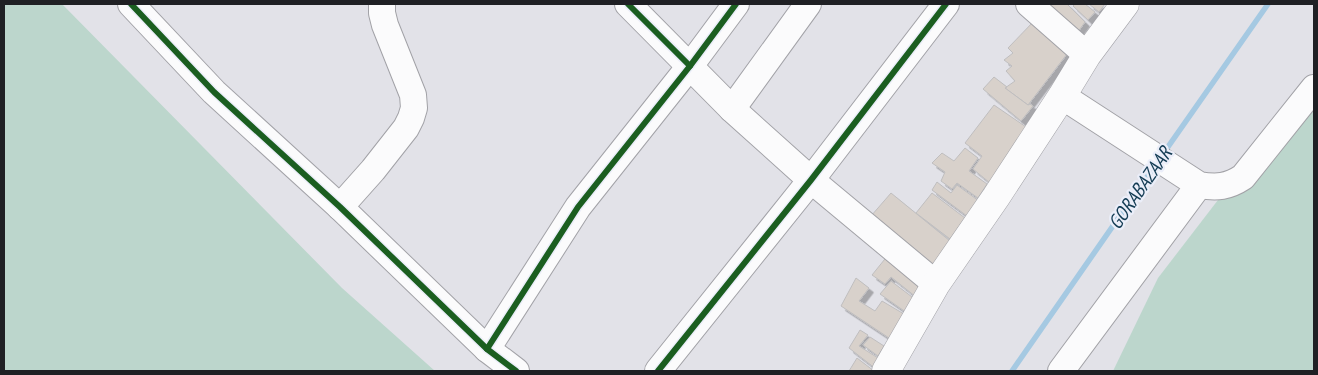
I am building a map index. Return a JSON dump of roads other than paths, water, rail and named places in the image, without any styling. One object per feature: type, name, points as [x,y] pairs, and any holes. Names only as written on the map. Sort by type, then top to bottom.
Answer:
[{"type":"main road","points":[[886,371],[936,284],[996,197],[1087,55],[1124,4]]},
{"type":"street","points":[[131,4],[214,92],[340,207],[487,349],[516,371]]},
{"type":"street","points":[[340,207],[374,170],[406,128],[414,108],[413,95],[385,25],[382,4]]},
{"type":"street","points":[[628,4],[732,109],[811,180],[936,284]]},
{"type":"street","points":[[487,349],[578,207],[690,66],[736,4]]},
{"type":"street","points":[[732,109],[808,4]]},
{"type":"street","points":[[658,371],[811,180],[946,4]]},
{"type":"street","points":[[1029,4],[1087,55]]},
{"type":"street","points":[[1062,96],[1200,185],[1212,188],[1226,185],[1243,176],[1314,88]]},
{"type":"street","points":[[1061,371],[1200,185]]},
{"type":"waterway","name":"GORABAZAAR","points":[[1163,154],[1268,4]]},
{"type":"waterway","name":"GORABAZAAR","points":[[1012,371],[1156,164]]}]
